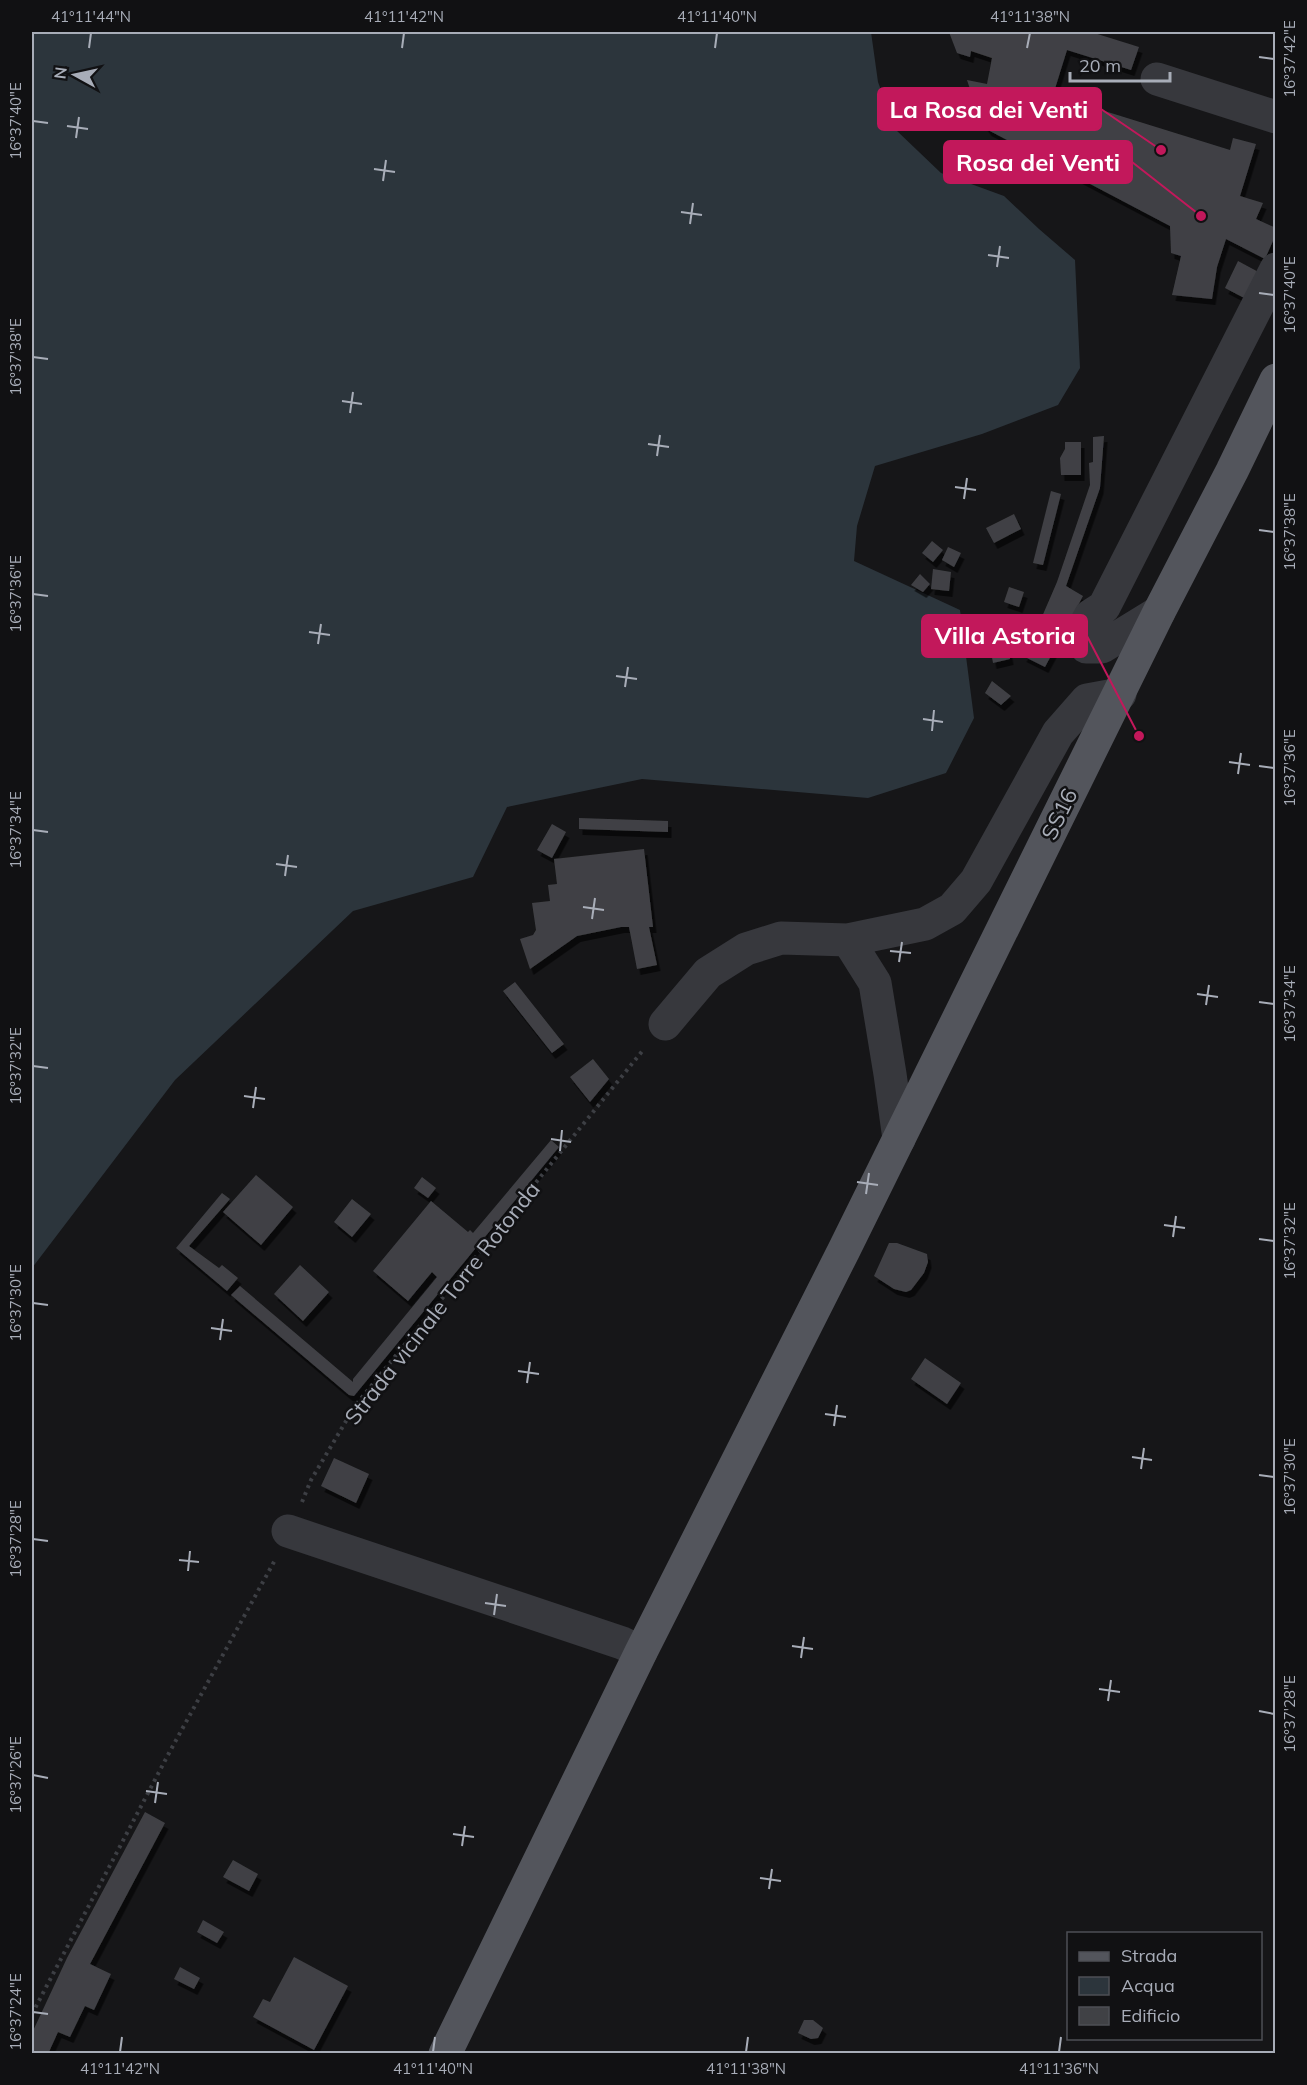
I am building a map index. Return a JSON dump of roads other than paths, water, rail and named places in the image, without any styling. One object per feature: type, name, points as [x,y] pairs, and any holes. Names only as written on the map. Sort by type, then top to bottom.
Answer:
[{"type":"main road","name":"SS16","points":[[449,2049],[641,1652],[844,1250],[1159,612],[1232,471],[1275,380]]},
{"type":"street","points":[[1156,79],[1275,117]]},
{"type":"street","points":[[1159,612],[1101,647],[1086,648],[1082,633],[1090,616],[1104,607],[1275,269]]},
{"type":"street","points":[[665,1024],[708,974],[746,949],[781,938],[848,940],[925,924],[952,909],[976,881],[1058,733],[1087,700],[1120,694]]},
{"type":"street","points":[[848,940],[875,983],[899,1139]]},
{"type":"street","points":[[288,1531],[622,1643],[641,1652]]},
{"type":"water","points":[[32,32],[871,32],[878,82],[896,130],[941,173],[1004,196],[1075,260],[1080,368],[1058,405],[982,434],[875,466],[857,526],[854,561],[960,610],[974,718],[946,773],[868,798],[642,779],[507,807],[473,877],[353,911],[175,1080],[32,1268]]},
{"type":"place","name":"La Rosa dei Venti","points":[[1161,150]]},
{"type":"place","name":"Rosa dei Venti","points":[[1201,216]]},
{"type":"place","name":"Villa Astoria","points":[[1139,736]]}]
